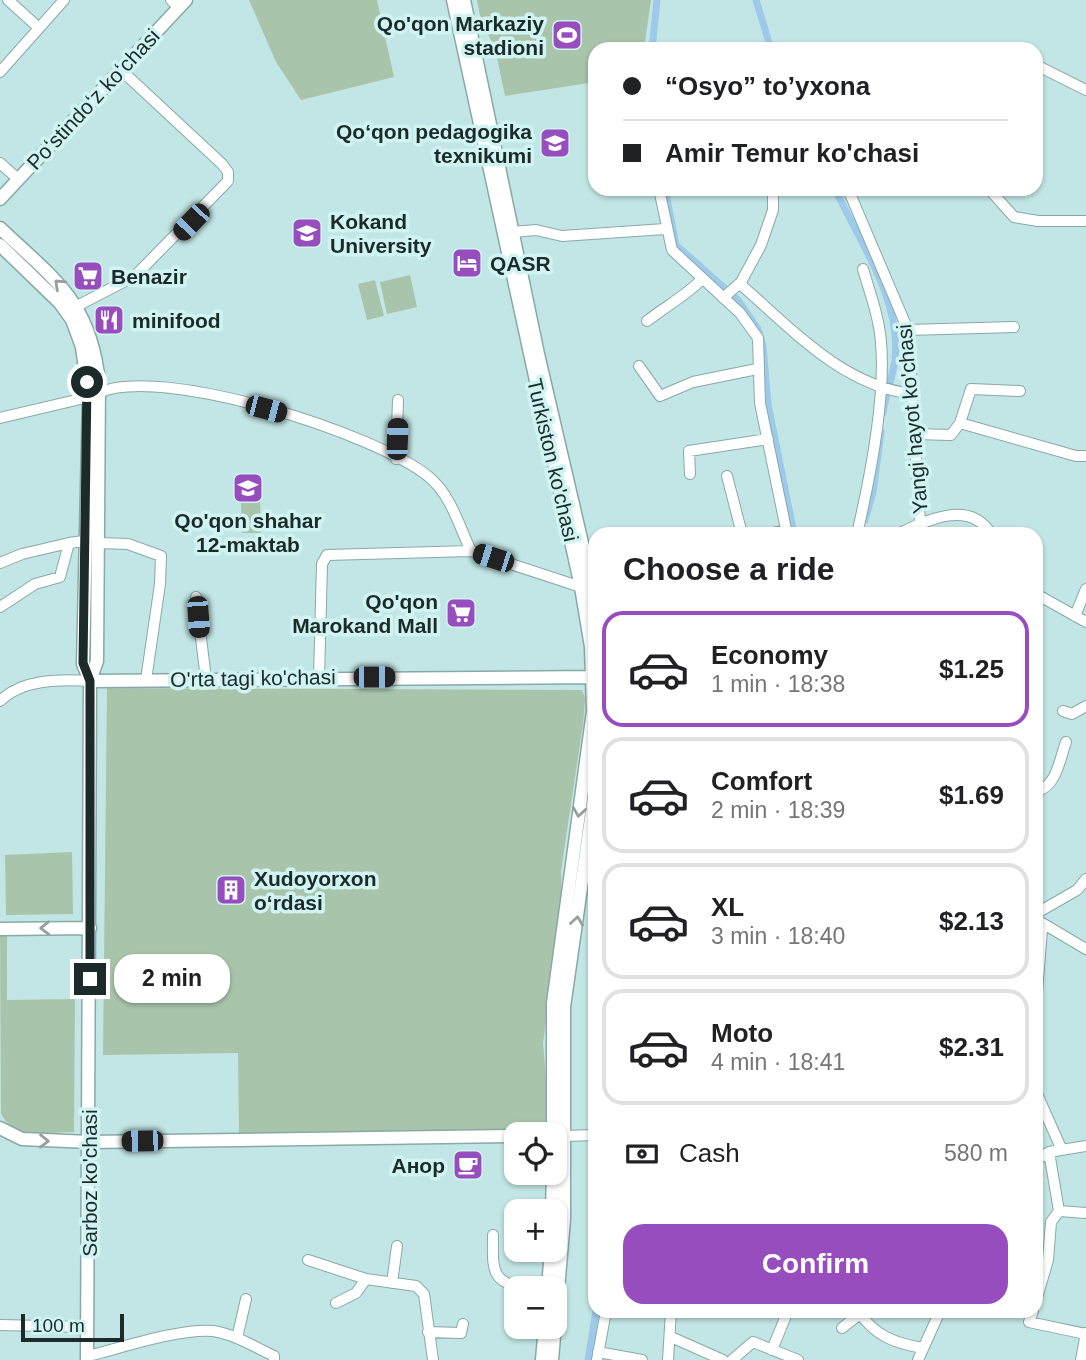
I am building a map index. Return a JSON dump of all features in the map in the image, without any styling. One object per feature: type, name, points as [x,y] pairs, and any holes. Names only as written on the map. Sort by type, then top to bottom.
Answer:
[{"type":"main road","name":"Turkiston ko'chasi","points":[[453,0],[581,587],[588,635]]},
{"type":"main road","name":"Turkiston ko'chasi","points":[[464,0],[588,568]]},
{"type":"main road","name":"Poʻstindoʻz koʻchasi","points":[[0,199],[121,70],[179,3]]},
{"type":"main road","points":[[0,228],[68,292],[77,306],[88,344],[94,395],[99,543],[97,661],[90,681]]},
{"type":"main road","points":[[0,245],[60,303],[88,344]]},
{"type":"main road","points":[[90,681],[83,663],[84,541],[94,395]]},
{"type":"main road","name":"O'rta tagi ko'chasi","points":[[90,681],[319,677],[588,677]]},
{"type":"main road","name":"Sarboz ko'chasi","points":[[88,1358],[90,681]]},
{"type":"main road","name":"Turkiston ko'chasi","points":[[557,1122],[553,1003],[588,750]]},
{"type":"main road","name":"Turkiston ko'chasi","points":[[558,1122],[564,1007],[588,881]]},
{"type":"main road","points":[[0,929],[90,928]]},
{"type":"main road","points":[[0,1129],[8,1135],[32,1140],[89,1142],[504,1136]]},
{"type":"main road","name":"Turkiston ko'chasi","points":[[552,1360],[564,1219],[561,1185]]},
{"type":"main road","points":[[542,1360],[544,1339]]},
{"type":"street","points":[[8,0],[39,28]]},
{"type":"street","points":[[0,72],[64,0]]},
{"type":"street","points":[[1043,68],[1086,90]]},
{"type":"street","points":[[77,306],[135,276],[228,181],[228,172],[222,164],[121,70]]},
{"type":"street","points":[[0,163],[18,179]]},
{"type":"street","points":[[660,196],[672,250],[702,279],[725,296],[754,328],[758,338],[757,369],[785,527]]},
{"type":"street","points":[[725,296],[738,285],[761,245],[774,210],[773,196]]},
{"type":"street","name":"Yangi hayot ko'chasi","points":[[851,196],[908,330],[922,527]]},
{"type":"street","points":[[995,196],[1014,217],[1038,221],[1086,221]]},
{"type":"street","points":[[513,232],[536,230],[562,236],[666,229]]},
{"type":"street","points":[[859,527],[881,388],[881,342],[876,310],[863,270]]},
{"type":"street","points":[[647,320],[680,296],[689,293],[702,279]]},
{"type":"street","points":[[738,285],[790,330],[854,376],[881,388],[913,394]]},
{"type":"street","points":[[908,330],[1014,327]]},
{"type":"street","points":[[639,366],[660,396],[693,382],[757,369]]},
{"type":"street","points":[[0,418],[94,395],[118,386],[170,386],[239,401],[319,424],[428,476],[446,496],[471,551]]},
{"type":"street","points":[[915,434],[951,435],[960,423],[971,389],[1020,391]]},
{"type":"street","points":[[396,459],[398,400]]},
{"type":"street","points":[[960,423],[1076,456],[1086,456]]},
{"type":"street","points":[[691,474],[689,451],[768,439]]},
{"type":"street","points":[[727,476],[740,527]]},
{"type":"street","points":[[912,527],[962,513],[986,527]]},
{"type":"street","points":[[0,563],[22,554],[84,541]]},
{"type":"street","points":[[0,607],[35,584],[61,577],[69,543]]},
{"type":"street","points":[[99,543],[128,544],[161,556],[160,584],[146,680]]},
{"type":"street","points":[[319,677],[322,564],[327,555],[471,551],[581,587]]},
{"type":"street","points":[[1075,616],[1086,589]]},
{"type":"street","points":[[196,597],[206,679]]},
{"type":"street","points":[[1043,598],[1086,622]]},
{"type":"street","name":"O'rta tagi ko'chasi","points":[[0,701],[20,688],[63,679],[90,681]]},
{"type":"street","points":[[1063,711],[1072,714],[1086,706]]},
{"type":"street","points":[[1043,789],[1053,779],[1066,742]]},
{"type":"street","points":[[1043,920],[1086,879]]},
{"type":"street","points":[[1043,925],[1086,949]]},
{"type":"street","points":[[1043,1108],[1061,1148]]},
{"type":"street","points":[[567,1135],[588,1135]]},
{"type":"street","points":[[1043,1156],[1061,1148],[1086,1146]]},
{"type":"street","points":[[1043,1263],[1051,1222],[1059,1211],[1049,1152]]},
{"type":"street","points":[[1059,1211],[1086,1213]]},
{"type":"street","points":[[493,1235],[496,1275],[504,1283]]},
{"type":"street","points":[[392,1283],[397,1246]]},
{"type":"street","points":[[308,1260],[366,1279],[416,1286],[425,1294],[433,1360]]},
{"type":"street","points":[[336,1303],[356,1293],[366,1279]]},
{"type":"street","points":[[237,1338],[246,1299]]},
{"type":"street","points":[[605,1318],[598,1356],[642,1360]]},
{"type":"street","points":[[668,1360],[671,1318]]},
{"type":"street","points":[[772,1350],[785,1318]]},
{"type":"street","points":[[842,1328],[853,1318]]},
{"type":"street","points":[[863,1318],[873,1330],[893,1343],[923,1348]]},
{"type":"street","points":[[918,1360],[937,1318]]},
{"type":"street","points":[[1031,1318],[1030,1322],[1086,1333],[1080,1360]]},
{"type":"street","points":[[429,1332],[461,1333],[463,1324]]},
{"type":"street","points":[[0,1325],[88,1327]]},
{"type":"street","points":[[88,1358],[163,1338],[212,1331],[237,1338],[274,1356],[274,1360]]},
{"type":"street","points":[[671,1337],[723,1360]]},
{"type":"street","points":[[732,1360],[753,1342],[798,1360]]},
{"type":"green space","points":[[249,0],[377,0],[394,77],[301,100],[276,62]]},
{"type":"green space","name":"Qo'qon Markaziy stadioni","points":[[477,0],[651,0],[645,42],[588,42],[588,83],[505,96],[495,48],[481,21]]},
{"type":"green space","points":[[410,275],[417,307],[387,314],[380,282]]},
{"type":"green space","points":[[375,280],[384,316],[367,320],[358,284]]},
{"type":"green space","points":[[260,498],[261,533],[242,533],[241,499]]},
{"type":"green space","points":[[107,688],[582,690],[585,698],[583,724],[561,871],[562,901],[543,1043],[549,1113],[547,1122],[504,1122],[504,1129],[239,1135],[238,1053],[103,1055]]},
{"type":"green space","points":[[72,852],[73,914],[6,915],[5,855]]},
{"type":"green space","points":[[0,934],[7,934],[7,1000],[75,999],[74,1132],[23,1131],[14,1128],[1,1113]]},
{"type":"waterway","points":[[653,42],[657,0]]},
{"type":"waterway","points":[[756,0],[769,42]]},
{"type":"waterway","points":[[666,196],[676,245],[738,300],[758,329],[763,346],[768,404],[793,527]]},
{"type":"waterway","points":[[839,196],[877,272],[892,315],[895,360],[883,413]]},
{"type":"waterway","points":[[865,520],[873,492],[881,432]]},
{"type":"waterway","points":[[588,1360],[595,1318]]},
{"type":"place","name":"Qo'qon Markaziy stadioni","points":[[567,35]]},
{"type":"place","name":"Qo‘qon pedagogika texnikumi","points":[[555,143]]},
{"type":"place","name":"Kokand University","points":[[307,233]]},
{"type":"place","name":"QASR","points":[[467,263]]},
{"type":"place","name":"Benazir","points":[[88,276]]},
{"type":"place","name":"minifood","points":[[109,320]]},
{"type":"place","name":"Qo'qon shahar 12-maktab","points":[[248,488]]},
{"type":"place","name":"Qo'qon Marokand Mall","points":[[461,613]]},
{"type":"place","name":"Xudoyorxon oʻrdasi","points":[[231,890]]},
{"type":"place","name":"Анор","points":[[468,1165]]},
{"type":"route","points":[[87,382],[89,397],[83,663],[90,681],[90,979]]}]
